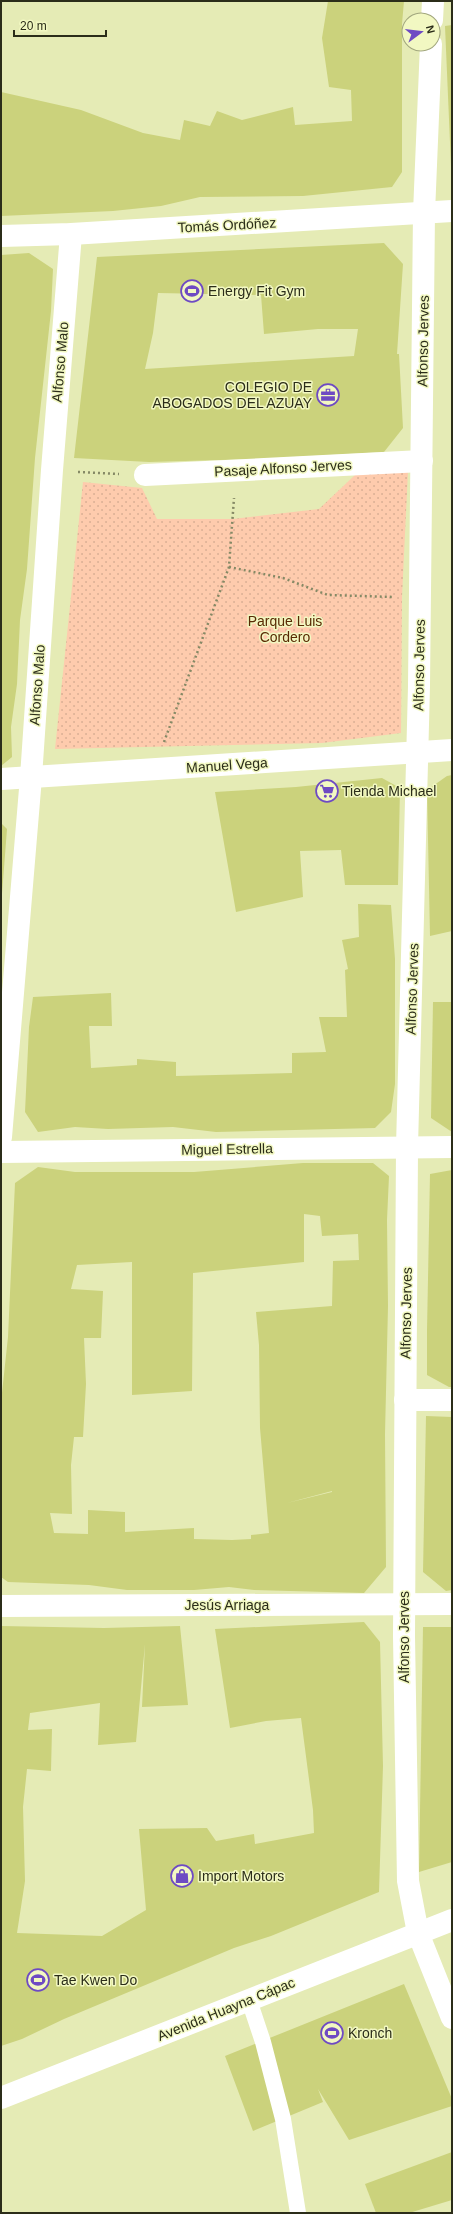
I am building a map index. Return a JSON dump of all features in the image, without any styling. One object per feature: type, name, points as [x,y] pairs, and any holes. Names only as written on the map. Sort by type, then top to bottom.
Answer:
[{"type":"street","points":[[432,12],[433,1]]},
{"type":"street","name":"Alfonso Jerves","points":[[431,52],[424,213],[418,752],[407,1147],[405,1604],[408,1868],[418,1933],[452,2018]]},
{"type":"street","name":"Tomás Ordóñez","points":[[1,236],[71,234],[452,211]]},
{"type":"street","name":"Alfonso Malo","points":[[1,1137],[31,777],[52,470],[71,234]]},
{"type":"street","name":"Pasaje Alfonso Jerves","points":[[145,476],[422,461]]},
{"type":"street","name":"Manuel Vega","points":[[1,780],[452,750]]},
{"type":"street","name":"Miguel Estrella","points":[[1,1152],[452,1147]]},
{"type":"street","points":[[405,1400],[452,1400]]},
{"type":"street","name":"Jesús Arriaga","points":[[1,1606],[452,1604]]},
{"type":"street","name":"Avenida Huayna Cápac","points":[[1,2098],[452,1920]]},
{"type":"lane","points":[[249,2000],[263,2042],[283,2119],[298,2213]]},
{"type":"path","points":[[52,470],[145,476]]},
{"type":"path","points":[[163,746],[229,567],[236,471]]},
{"type":"path","points":[[229,567],[283,578],[328,595],[379,597],[420,595]]},
{"type":"green space","name":"Parque Luis Cordero","points":[[408,471],[402,597],[401,733],[322,743],[55,749],[83,482],[142,488],[157,519],[233,519],[319,509],[355,475]]},
{"type":"building","points":[[328,1],[404,1],[403,12],[401,12],[402,172],[392,187],[303,196],[200,197],[161,206],[113,211],[1,216],[1,92],[81,110],[143,133],[180,140],[184,120],[210,126],[217,111],[242,120],[293,107],[295,125],[352,121],[351,90],[329,87],[322,38]]},
{"type":"building","points":[[452,25],[452,166],[451,166],[445,26]]},
{"type":"building","points":[[384,243],[403,264],[397,354],[399,354],[403,428],[384,452],[259,459],[149,462],[74,458],[97,257]],"holes":[[[158,293],[261,295],[264,334],[318,329],[358,329],[354,356],[145,369],[153,333]]]},
{"type":"building","points":[[29,253],[53,269],[51,311],[35,458],[27,569],[20,620],[17,684],[11,727],[12,757],[1,766],[1,255]]},
{"type":"building","points":[[452,775],[452,931],[430,936],[427,790],[447,776]]},
{"type":"building","points":[[382,778],[400,788],[398,885],[345,885],[341,850],[300,851],[303,897],[236,912],[215,792],[296,787]]},
{"type":"building","points":[[1,823],[7,829],[2,894],[1,894]]},
{"type":"building","points":[[358,904],[391,905],[395,959],[395,1084],[391,1112],[375,1128],[216,1132],[173,1127],[108,1129],[75,1127],[38,1132],[25,1112],[29,1027],[33,997],[111,993],[112,1026],[89,1026],[91,1068],[137,1065],[137,1059],[176,1062],[176,1076],[292,1073],[292,1053],[326,1052],[319,1017],[347,1017],[345,970],[348,969],[342,940],[359,937]]},
{"type":"building","points":[[433,1002],[452,1002],[452,1132],[431,1118]]},
{"type":"building","points":[[303,1163],[373,1163],[389,1176],[387,1220],[388,1306],[385,1434],[386,1567],[364,1593],[254,1590],[229,1587],[194,1590],[127,1590],[89,1585],[8,1582],[1,1577],[1,1402],[8,1337],[15,1183],[38,1167],[75,1172],[194,1172]],"holes":[[[304,1214],[320,1216],[322,1236],[358,1234],[359,1260],[333,1261],[332,1306],[256,1312],[259,1345],[260,1428],[269,1533],[251,1535],[251,1539],[232,1540],[194,1539],[194,1528],[125,1532],[125,1512],[88,1510],[88,1534],[54,1533],[50,1513],[72,1514],[71,1465],[74,1437],[83,1437],[86,1384],[84,1338],[101,1338],[103,1291],[71,1289],[77,1265],[132,1262],[132,1395],[192,1391],[193,1273],[304,1262]],[[332,1491],[332,1492],[287,1503]]]},
{"type":"building","points":[[452,1170],[452,1387],[449,1387],[427,1375],[427,1331],[430,1174]]},
{"type":"building","points":[[426,1416],[452,1417],[452,1590],[446,1591],[423,1572]]},
{"type":"building","points":[[364,1622],[380,1642],[383,1766],[379,1892],[271,1936],[234,1948],[64,2019],[22,2039],[1,2046],[1,1626],[104,1628],[180,1626],[188,1705],[142,1707],[145,1644],[136,1742],[98,1745],[100,1703],[30,1713],[28,1730],[52,1729],[51,1771],[27,1769],[23,1807],[25,1881],[17,1933],[102,1936],[146,1910],[139,1829],[207,1828],[216,1841],[254,1834],[255,1844],[314,1833],[313,1810],[301,1718],[266,1721],[230,1728],[215,1629]]},
{"type":"building","points":[[423,1627],[452,1627],[452,1862],[419,1872]]},
{"type":"building","points":[[404,1984],[452,2099],[452,2106],[349,2140],[318,2089],[323,2102],[253,2131],[225,2056]]},
{"type":"building","points":[[452,2152],[452,2200],[409,2213],[376,2213],[365,2184]]},
{"type":"place","name":"Energy Fit Gym","points":[[192,291]]},
{"type":"place","name":"COLEGIO DE ABOGADOS DEL AZUAY","points":[[328,395]]},
{"type":"place","name":"Tienda Michael","points":[[327,791]]},
{"type":"place","name":"Import Motors","points":[[182,1876]]},
{"type":"place","name":"Tae Kwen Do","points":[[38,1980]]},
{"type":"place","name":"Kronch","points":[[332,2033]]}]
